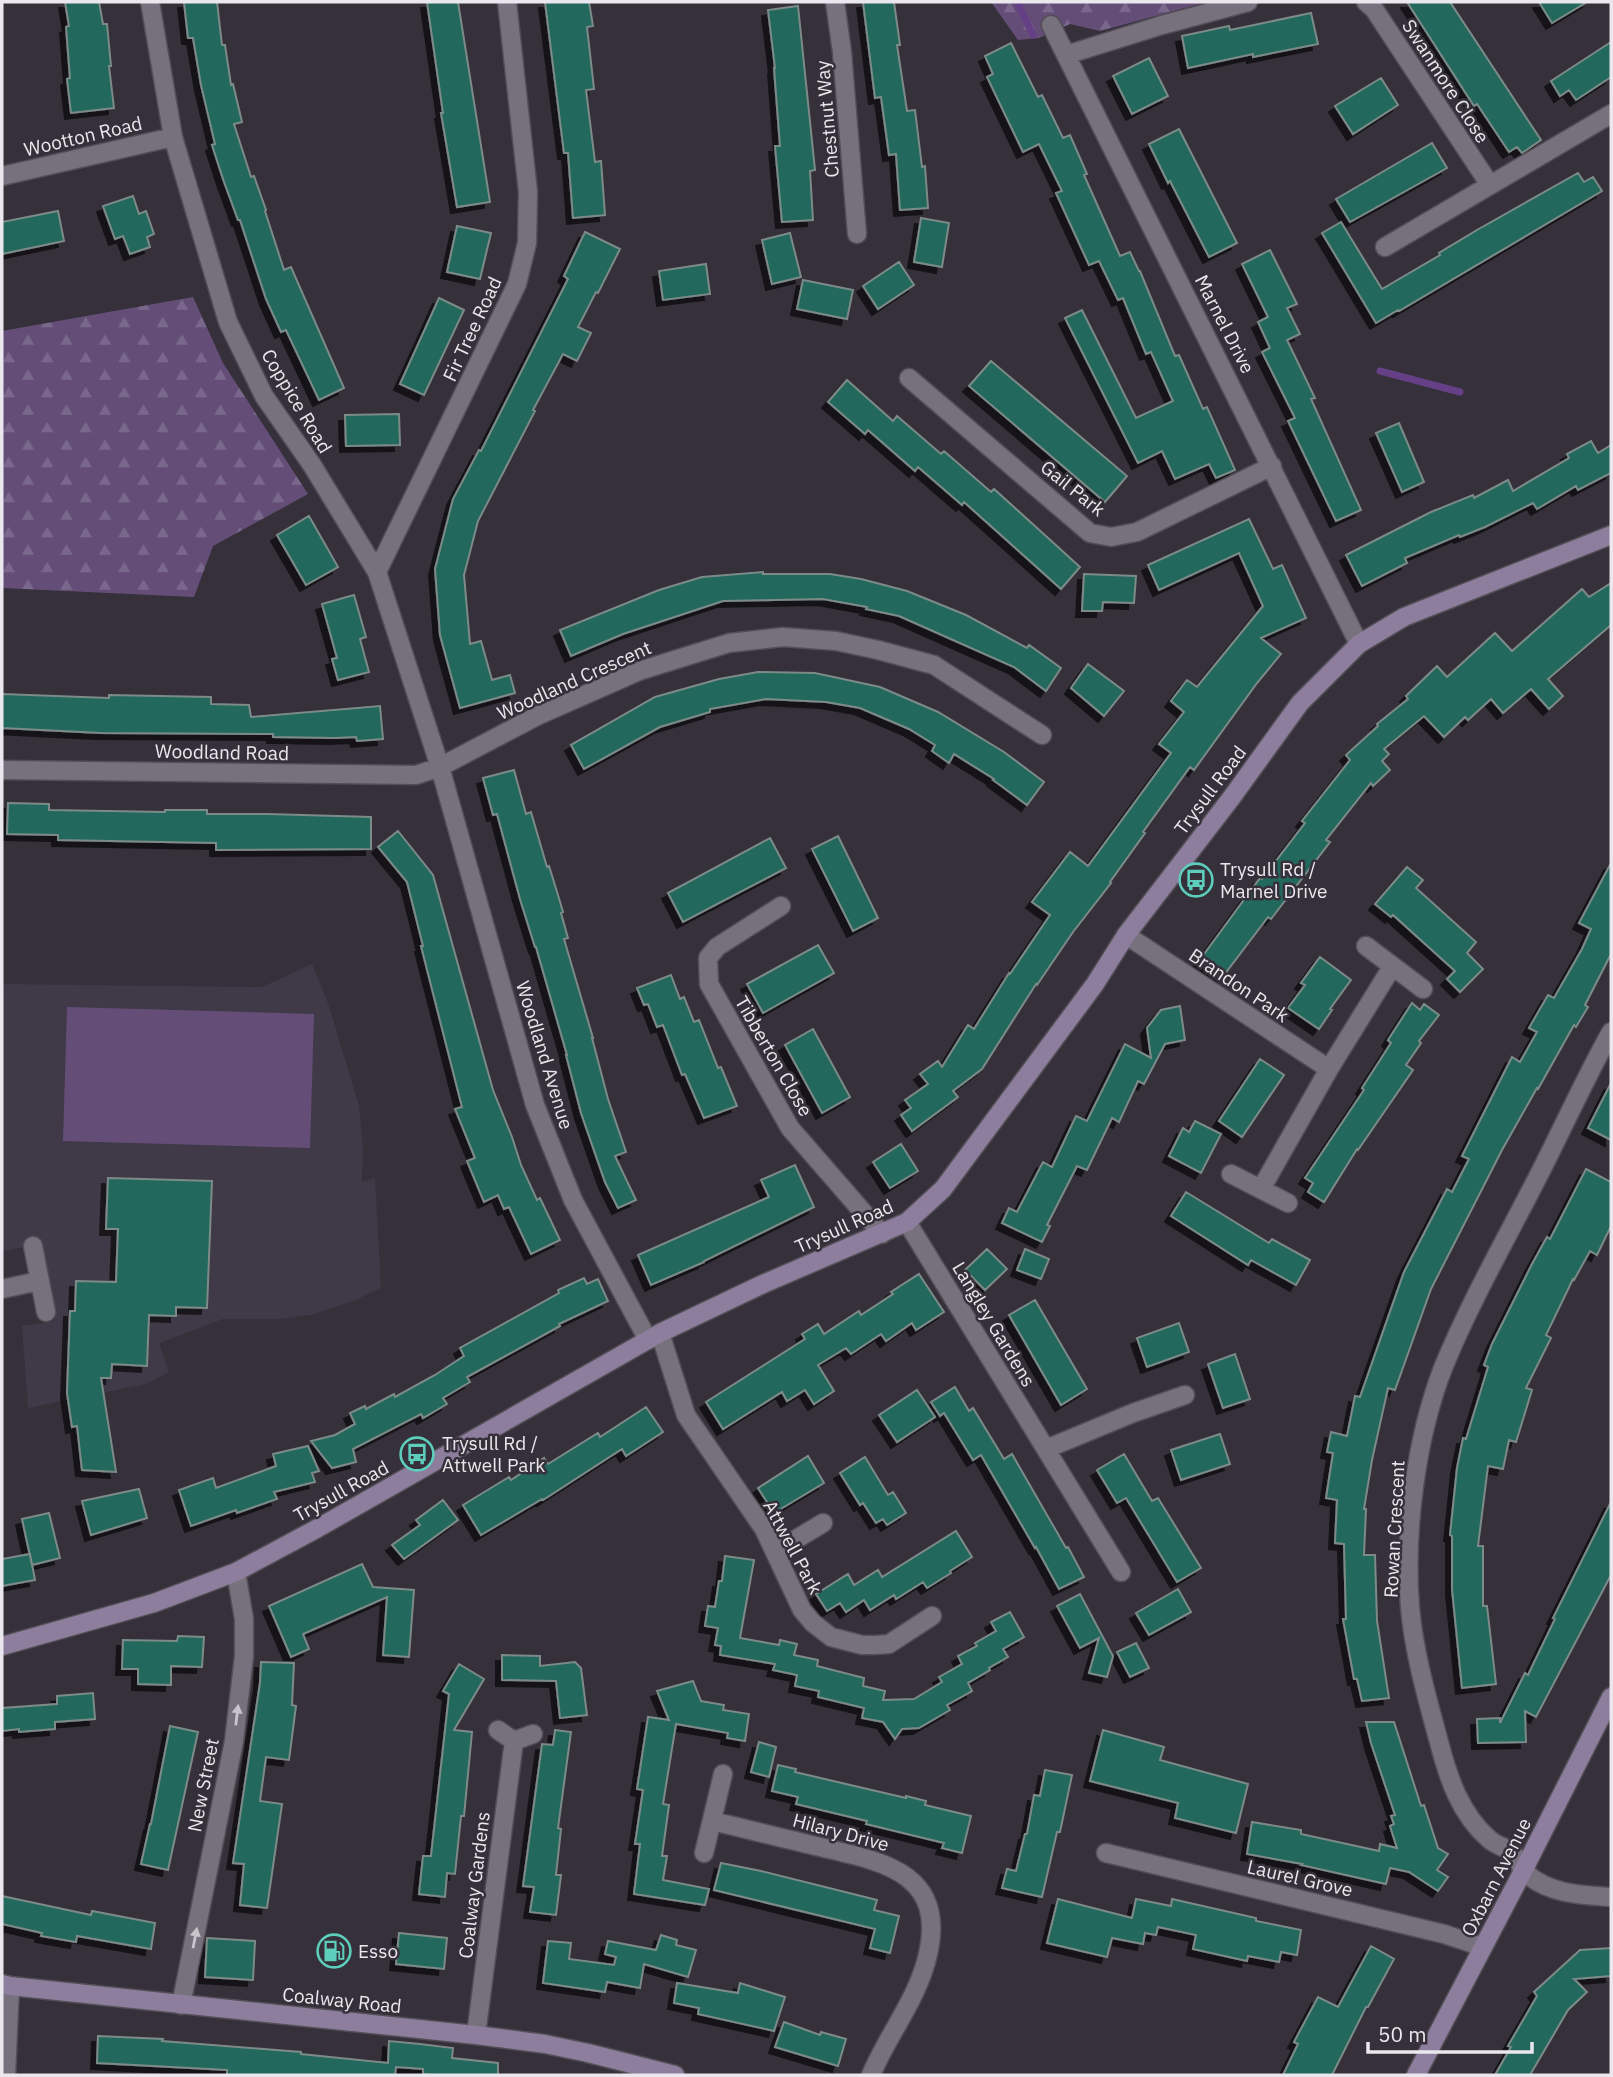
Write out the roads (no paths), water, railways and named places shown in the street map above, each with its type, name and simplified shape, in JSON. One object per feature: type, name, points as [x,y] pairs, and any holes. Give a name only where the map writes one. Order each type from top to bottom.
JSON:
[{"type":"street","name":"Coppice Road","points":[[150,2],[173,137],[228,322],[264,396],[312,465],[377,572],[440,767]]},
{"type":"street","name":"Fir Tree Road","points":[[377,572],[517,284],[527,243],[528,192],[508,2]]},
{"type":"street","name":"Chestnut Way","points":[[835,2],[858,234]]},
{"type":"street","points":[[1066,55],[1248,2]]},
{"type":"street","name":"Swanmore Close","points":[[1366,2],[1374,9],[1490,186]]},
{"type":"street","name":"Marnel Drive","points":[[1051,25],[1359,644]]},
{"type":"street","points":[[1385,247],[1611,114]]},
{"type":"street","name":"Wootton Road","points":[[2,176],[173,137]]},
{"type":"street","name":"Gail Park","points":[[908,378],[1090,533],[1111,537],[1137,532],[1272,466]]},
{"type":"street","name":"Trysull Road","points":[[2,1646],[154,1603],[236,1572],[654,1337],[763,1284],[907,1222],[943,1189],[1095,984],[1126,935],[1300,703],[1359,644],[1404,617],[1611,535]]},
{"type":"street","name":"Woodland Crescent","points":[[440,767],[537,716],[639,671],[729,643],[782,637],[836,641],[934,665],[1042,735]]},
{"type":"street","name":"Woodland Road","points":[[2,770],[416,775],[440,767]]},
{"type":"street","name":"Woodland Avenue","points":[[440,767],[535,1105],[573,1200],[654,1337]]},
{"type":"street","name":"Tibberton Close","points":[[780,906],[717,947],[708,958],[709,984],[790,1128],[882,1234]]},
{"type":"street","name":"Brandon Park","points":[[1126,935],[1329,1069]]},
{"type":"street","points":[[1366,946],[1423,989]]},
{"type":"street","points":[[1261,1189],[1329,1069],[1392,967]]},
{"type":"street","name":"Rowan Crescent","points":[[1609,1043],[1485,1277],[1442,1371],[1419,1453],[1412,1508],[1410,1608],[1423,1682],[1448,1775],[1464,1809],[1489,1839],[1513,1853],[1523,1871],[1537,1883],[1560,1891],[1611,1897]]},
{"type":"street","points":[[1231,1174],[1288,1203]]},
{"type":"street","name":"Langley Gardens","points":[[907,1222],[1121,1572]]},
{"type":"street","points":[[33,1246],[46,1312]]},
{"type":"street","points":[[2,1289],[39,1281]]},
{"type":"street","name":"Attwell Park","points":[[654,1337],[686,1415],[764,1529],[802,1610],[813,1623],[831,1637],[862,1645],[889,1644],[932,1616]]},
{"type":"street","points":[[1046,1449],[1185,1395]]},
{"type":"street","points":[[775,1552],[823,1523]]},
{"type":"street","name":"New Street","points":[[181,2005],[234,1741],[244,1656],[244,1619],[236,1572]]},
{"type":"street","name":"Oxbarn Avenue","points":[[1416,2075],[1611,1697]]},
{"type":"street","points":[[498,1730],[514,1741],[533,1734]]},
{"type":"street","name":"Coalway Gardens","points":[[476,2035],[514,1741]]},
{"type":"street","points":[[704,1853],[723,1774]]},
{"type":"street","name":"Hilary Drive","points":[[712,1821],[869,1859],[898,1870],[921,1893],[929,1910],[931,1932],[928,1955],[902,2019],[872,2075]]},
{"type":"street","name":"Laurel Grove","points":[[1106,1853],[1444,1934],[1483,1947]]},
{"type":"street","points":[[6,1985],[6,2075]]},
{"type":"street","name":"Coalway Road","points":[[6,1985],[545,2044],[675,2075]]},
{"type":"waterway","points":[[1017,2],[1033,35]]},
{"type":"waterway","points":[[1380,371],[1460,392]]},
{"type":"place","name":"Trysull Rd / Marnel Drive","points":[[1196,880]]},
{"type":"place","name":"Trysull Rd / Attwell Park","points":[[417,1454]]},
{"type":"place","name":"Esso","points":[[334,1951]]}]
